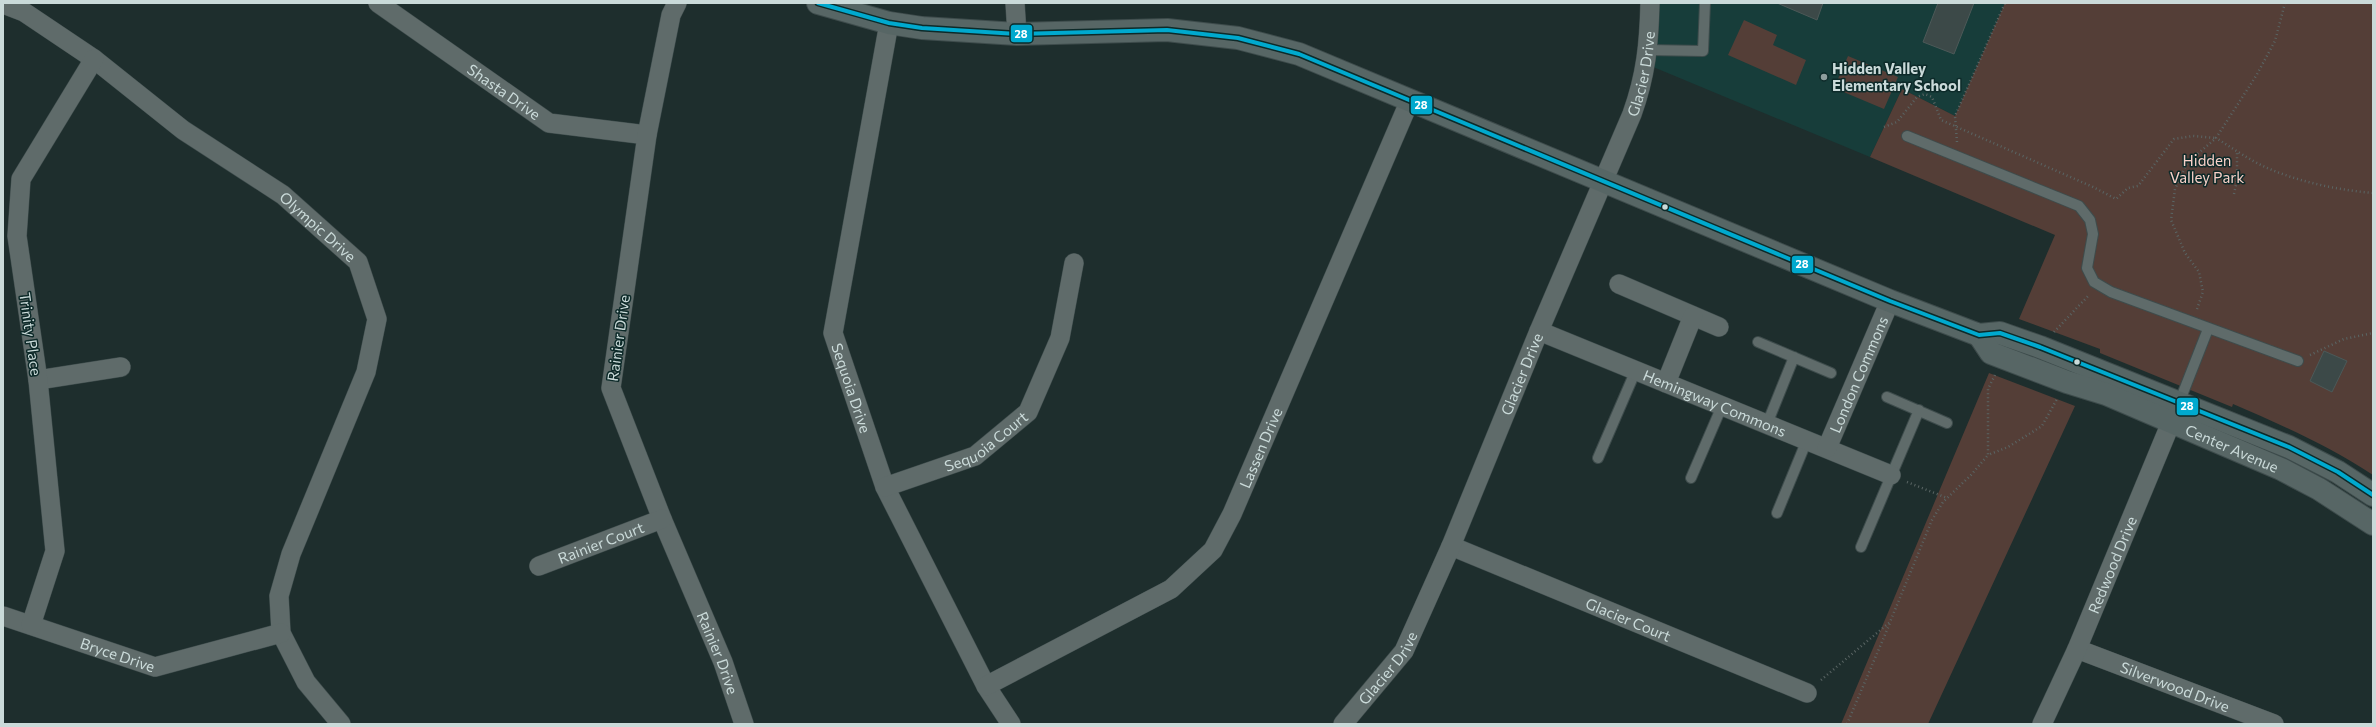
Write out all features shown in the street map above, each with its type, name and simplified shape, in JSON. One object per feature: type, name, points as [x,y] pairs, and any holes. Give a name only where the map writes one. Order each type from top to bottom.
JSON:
[{"type":"street","name":"Shasta Drive","points":[[378,3],[549,123],[647,135]]},
{"type":"street","name":"Rainier Drive","points":[[677,3],[671,15],[647,135],[611,388],[662,519],[723,662],[744,724]]},
{"type":"street","name":"Center Avenue","points":[[818,3],[889,23],[965,32],[1017,34],[1167,30],[1238,38],[1299,54],[1604,182],[1978,335],[2000,333],[2040,347],[2176,413],[2318,489],[2373,524]]},
{"type":"street","points":[[1015,3],[1017,34]]},
{"type":"street","name":"Glacier Drive","points":[[1343,724],[1404,651],[1451,546],[1539,331],[1604,182],[1643,84],[1649,50],[1650,3]]},
{"type":"street","name":"Olympic Drive","points":[[3,4],[24,12],[94,59],[183,130],[283,195],[358,262],[377,320],[366,372],[291,554],[279,596],[281,633],[306,682],[341,724]]},
{"type":"street","name":"Sequoia Drive","points":[[889,23],[834,333],[885,487],[986,686],[1011,724]]},
{"type":"street","name":"Trinity Place","points":[[31,625],[55,551],[38,380],[17,236],[21,179],[94,59]]},
{"type":"street","name":"Lassen Drive","points":[[986,686],[1171,589],[1213,550],[1232,514],[1410,100]]},
{"type":"street","name":"Sequoia Court","points":[[885,487],[975,456],[1028,412],[1060,338],[1074,263]]},
{"type":"street","points":[[1619,284],[1719,327]]},
{"type":"street","name":"London Commons","points":[[1827,448],[1890,300]]},
{"type":"street","points":[[1666,383],[1693,316]]},
{"type":"street","name":"Hemingway Commons","points":[[1539,331],[1891,475]]},
{"type":"street","name":"Center Avenue","points":[[1978,335],[1991,353],[2067,382],[2289,447],[2338,472],[2373,495]]},
{"type":"street","points":[[38,380],[121,367]]},
{"type":"street","name":"Redwood Drive","points":[[2042,724],[2077,649],[2176,413]]},
{"type":"street","name":"Rainier Court","points":[[538,566],[662,519]]},
{"type":"street","name":"Glacier Court","points":[[1451,546],[1806,693]]},
{"type":"street","name":"Bryce Drive","points":[[3,616],[155,667],[281,633]]},
{"type":"street","name":"Silverwood Drive","points":[[2077,649],[2274,724]]},
{"type":"lane","points":[[1649,50],[1703,51],[1705,3]]},
{"type":"lane","points":[[1907,136],[2079,206],[2090,220],[2093,234],[2087,268],[2094,282],[2111,292],[2298,361]]},
{"type":"lane","points":[[2176,413],[2208,329]]},
{"type":"lane","points":[[1758,342],[1831,373]]},
{"type":"lane","points":[[1767,424],[1794,357]]},
{"type":"lane","points":[[1598,458],[1636,370]]},
{"type":"lane","points":[[1887,397],[1947,423]]},
{"type":"lane","points":[[1691,478],[1722,406]]},
{"type":"lane","points":[[1861,547],[1919,410]]},
{"type":"lane","points":[[1777,513],[1807,440]]},
{"type":"path","points":[[1957,157],[1957,128],[1955,116],[2005,3]]},
{"type":"path","points":[[2208,329],[2194,316],[2204,292],[2199,272],[2184,253],[2171,220],[2175,189],[2187,163],[2216,138],[2256,76],[2275,41],[2285,3]]},
{"type":"path","points":[[1884,127],[1896,122],[1917,96],[1925,94],[1932,97],[1941,120],[2093,187],[2116,199],[2128,188],[2138,186],[2174,139],[2193,136],[2216,138],[2271,170],[2314,184],[2351,191],[2373,193]]},
{"type":"path","points":[[2234,194],[2237,180],[2237,151]]},
{"type":"path","points":[[2040,347],[2099,285]]},
{"type":"path","points":[[2298,361],[2344,339],[2373,333]]},
{"type":"path","points":[[1988,455],[1988,389],[2003,358]]},
{"type":"path","points":[[1847,724],[1932,520],[1947,498],[1988,455],[2008,448],[2042,426],[2067,382]]},
{"type":"path","points":[[1891,475],[1947,498]]},
{"type":"path","points":[[1806,693],[1855,650],[1890,622]]},
{"type":"shaded area","name":"Hidden Valley Elementary School","points":[[1650,3],[2005,3],[1955,116],[1902,89],[1870,157],[1646,64]]},
{"type":"green space","name":"Hidden Valley Park","points":[[2005,3],[2373,3],[2373,475],[2322,445],[2233,404],[2232,407],[2100,353],[2100,349],[2019,319],[2055,235],[1870,157],[1902,89],[1955,116]]},
{"type":"green space","points":[[1744,20],[1777,35],[1773,45],[1806,60],[1796,85],[1728,55]]},
{"type":"green space","points":[[1848,56],[1898,77],[1884,109],[1834,88]]},
{"type":"green space","points":[[1989,373],[2075,406],[1928,724],[1841,724]]},
{"type":"building","points":[[1777,3],[1823,3],[1817,20]]},
{"type":"building","points":[[1938,3],[1974,3],[1954,54],[1923,42]]},
{"type":"building","points":[[2324,351],[2347,361],[2332,392],[2310,381]]},
{"type":"transit line","name":"28","points":[[818,3],[889,23],[922,28],[1017,34],[1167,30],[1238,38],[1299,54],[1890,301],[1979,335],[2000,333],[2040,347],[2289,447],[2338,472],[2373,495]]},
{"type":"place","name":"Hidden Valley Elementary School","points":[[1824,77]]}]
